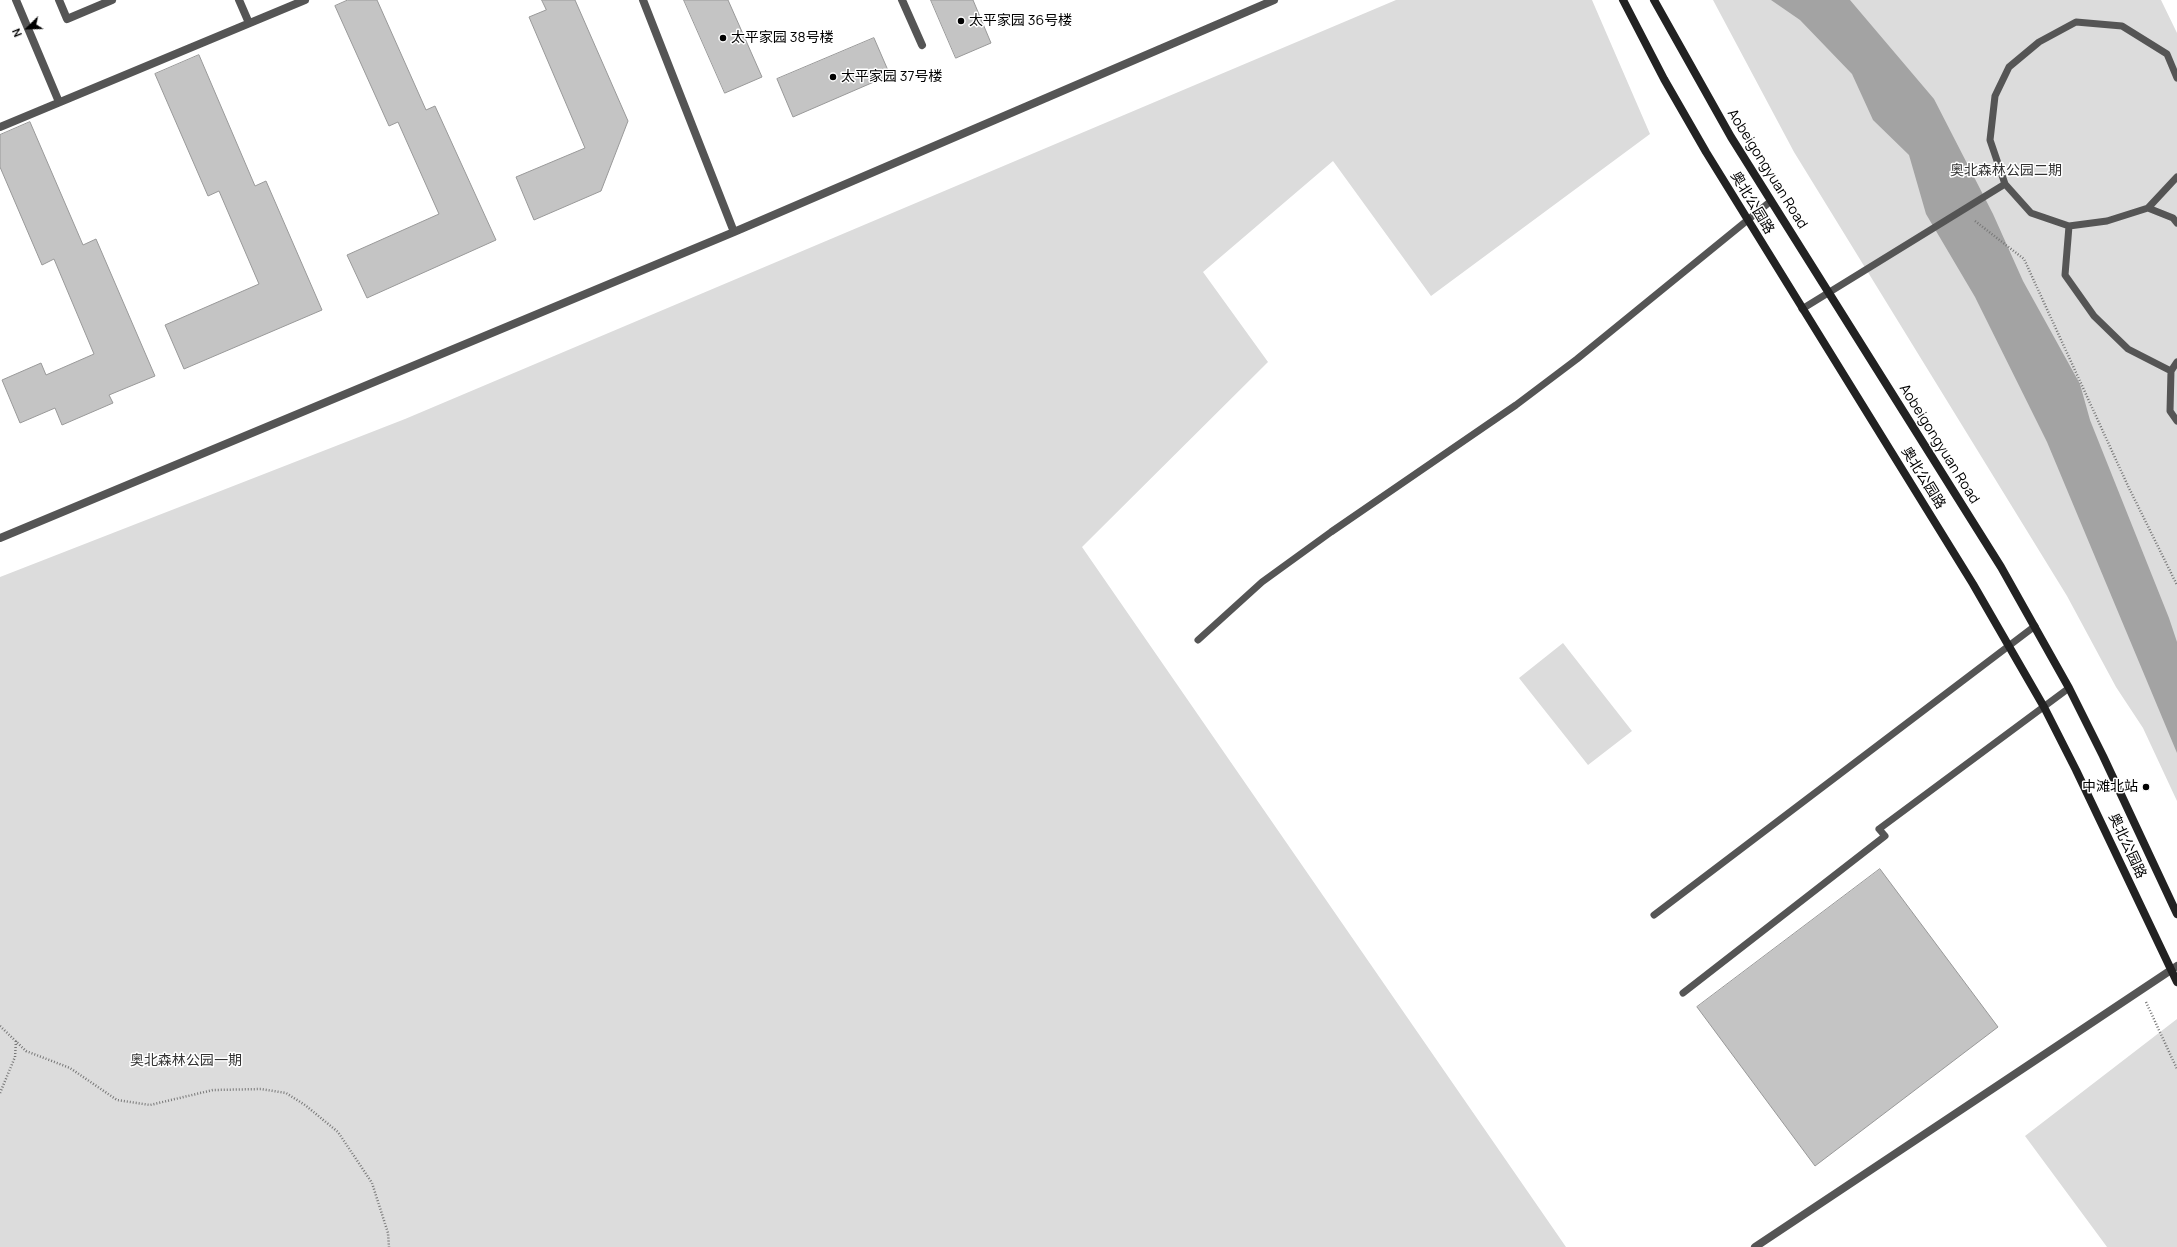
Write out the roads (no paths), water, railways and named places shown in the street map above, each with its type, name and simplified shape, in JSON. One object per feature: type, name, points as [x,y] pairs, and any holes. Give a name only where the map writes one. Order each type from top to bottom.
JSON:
[{"type":"main road","name":"奥北公园路","points":[[1623,0],[1664,79],[1747,220],[1974,584],[2044,707],[2174,968],[2177,982]]},
{"type":"main road","name":"Aobeigongyuan Road","points":[[1654,0],[1727,130],[2001,567],[2035,626],[2069,688],[2103,756],[2177,914]]},
{"type":"street","points":[[16,0],[59,102]]},
{"type":"street","points":[[59,0],[67,19],[112,0]]},
{"type":"street","points":[[239,0],[249,23]]},
{"type":"street","points":[[0,127],[305,0]]},
{"type":"street","points":[[643,0],[734,232]]},
{"type":"street","points":[[902,0],[922,45]]},
{"type":"street","points":[[0,538],[734,232],[1274,0]]},
{"type":"street","points":[[1755,1247],[2174,968]]},
{"type":"lane","points":[[2177,78],[2167,54],[2122,26],[2076,22],[2038,42],[2009,67],[1995,96],[1990,140],[2005,184],[2031,213],[2069,226],[2107,221],[2148,208],[2177,177]]},
{"type":"lane","points":[[1802,309],[2005,184]]},
{"type":"lane","points":[[1198,640],[1262,582],[1331,532],[1516,404],[1577,359],[1771,201]]},
{"type":"lane","points":[[2148,208],[2172,218],[2177,223]]},
{"type":"lane","points":[[2069,226],[2065,275],[2094,316],[2128,349],[2171,371]]},
{"type":"lane","points":[[2177,362],[2171,371],[2170,411],[2177,421]]},
{"type":"lane","points":[[1654,915],[2035,626]]},
{"type":"lane","points":[[1683,993],[1885,836],[1879,829],[2069,688]]},
{"type":"place","name":"太平家园 36号楼","points":[[961,21]]},
{"type":"place","name":"太平家园 38号楼","points":[[723,38]]},
{"type":"place","name":"太平家园 37号楼","points":[[833,77]]},
{"type":"place","name":"中滩北站","points":[[2146,787]]},
{"type":"park label","name":"奥北森林公园二期","points":[[2006,171]]},
{"type":"park label","name":"奥北森林公园一期","points":[[186,1061]]}]
